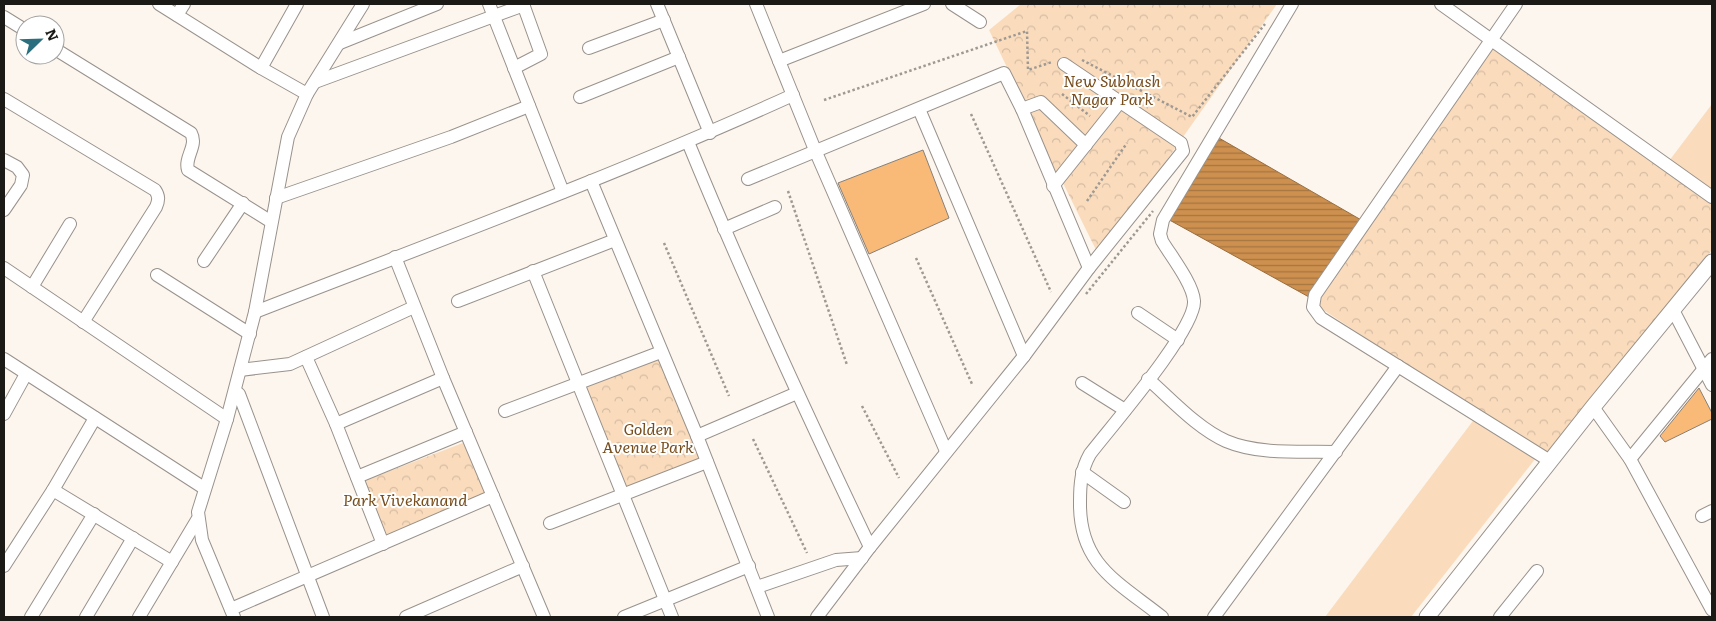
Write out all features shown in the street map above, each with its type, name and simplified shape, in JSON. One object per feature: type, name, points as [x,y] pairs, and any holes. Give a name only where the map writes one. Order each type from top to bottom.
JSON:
[{"type":"main road","points":[[1427,617],[1593,407],[1712,262]]},
{"type":"street","points":[[159,4],[261,68],[307,94]]},
{"type":"street","points":[[177,15],[184,4]]},
{"type":"street","points":[[261,68],[297,4]]},
{"type":"street","points":[[141,616],[197,520],[204,488],[227,419],[250,334],[270,221],[288,137],[307,94],[363,4]]},
{"type":"street","points":[[340,43],[438,4]]},
{"type":"street","points":[[489,4],[563,192]]},
{"type":"street","points":[[315,82],[494,17],[524,4],[541,54],[514,68]]},
{"type":"street","points":[[657,4],[710,133]]},
{"type":"street","points":[[756,4],[815,150],[946,451]]},
{"type":"street","points":[[779,61],[924,4]]},
{"type":"street","points":[[952,4],[980,22]]},
{"type":"street","points":[[1162,617],[1101,568],[1089,551],[1081,530],[1080,486],[1082,472],[1090,454],[1178,340],[1193,310],[1194,302],[1188,284],[1162,241],[1160,234],[1162,220],[1292,4]]},
{"type":"street","points":[[1441,4],[1712,197]]},
{"type":"street","points":[[1516,4],[1315,295],[1313,307],[1321,318],[1550,461]]},
{"type":"street","points":[[4,17],[15,24]]},
{"type":"street","points":[[590,48],[664,20]]},
{"type":"street","points":[[65,55],[191,133],[193,143],[187,166],[188,170],[270,221]]},
{"type":"street","points":[[580,97],[679,57]]},
{"type":"street","points":[[817,617],[946,451],[1024,356],[1089,268],[1183,151],[1181,143],[1064,64]]},
{"type":"street","points":[[748,179],[919,109],[1001,73],[1006,76],[1022,109],[1089,268]]},
{"type":"street","points":[[255,312],[688,142],[793,95]]},
{"type":"street","points":[[4,99],[155,190],[158,195],[159,201],[156,207],[82,322]]},
{"type":"street","points":[[1022,109],[1042,102],[1086,145]]},
{"type":"street","points":[[1054,186],[1120,102]]},
{"type":"street","points":[[276,198],[451,137],[529,106]]},
{"type":"street","points":[[919,109],[1024,356]]},
{"type":"street","points":[[688,142],[724,229],[797,393],[870,547]]},
{"type":"street","points":[[4,160],[17,167],[23,175],[21,185],[4,210]]},
{"type":"street","points":[[591,181],[697,436],[768,617]]},
{"type":"street","points":[[204,261],[243,203]]},
{"type":"street","points":[[724,229],[775,207]]},
{"type":"street","points":[[32,287],[70,224]]},
{"type":"street","points":[[458,301],[615,240]]},
{"type":"street","points":[[395,257],[443,378],[523,566],[539,616]]},
{"type":"street","points":[[4,268],[227,419]]},
{"type":"street","points":[[533,271],[672,617]]},
{"type":"street","points":[[157,275],[250,334]]},
{"type":"street","points":[[240,370],[282,367],[414,307]]},
{"type":"street","points":[[1673,310],[1709,363],[1712,385]]},
{"type":"street","points":[[1138,313],[1178,340]]},
{"type":"street","points":[[505,411],[661,352]]},
{"type":"street","points":[[306,357],[336,424],[383,544]]},
{"type":"street","points":[[4,359],[204,488]]},
{"type":"street","points":[[1630,459],[1709,363]]},
{"type":"street","points":[[1214,617],[1398,366]]},
{"type":"street","points":[[4,414],[26,374]]},
{"type":"street","points":[[336,424],[443,378]]},
{"type":"street","points":[[1148,379],[1210,432],[1225,440],[1255,448],[1336,452]]},
{"type":"street","points":[[1082,383],[1125,410]]},
{"type":"street","points":[[235,391],[239,394],[323,617]]},
{"type":"street","points":[[697,436],[797,393]]},
{"type":"street","points":[[1593,407],[1630,459],[1712,610]]},
{"type":"street","points":[[4,566],[53,490],[95,418]]},
{"type":"street","points":[[357,477],[466,432]]},
{"type":"street","points":[[550,523],[707,462]]},
{"type":"street","points":[[1082,472],[1124,502]]},
{"type":"street","points":[[53,490],[172,562]]},
{"type":"street","points":[[197,520],[202,540],[233,613],[307,576],[493,496]]},
{"type":"street","points":[[31,617],[94,514]]},
{"type":"street","points":[[86,617],[134,538]]},
{"type":"street","points":[[757,587],[836,560],[862,558]]},
{"type":"street","points":[[406,617],[523,566]]},
{"type":"street","points":[[624,617],[749,566]]},
{"type":"street","points":[[1500,617],[1537,571]]},
{"type":"path","points":[[1192,117],[1268,19]]},
{"type":"path","points":[[1062,94],[1090,116]]},
{"type":"path","points":[[971,114],[1051,292]]},
{"type":"path","points":[[1087,201],[1128,143]]},
{"type":"path","points":[[788,191],[847,365]]},
{"type":"path","points":[[664,243],[729,396]]},
{"type":"path","points":[[916,258],[972,384]]},
{"type":"path","points":[[862,406],[899,478]]},
{"type":"path","points":[[754,439],[807,553]]},
{"type":"green space","name":"New Subhash Nagar Park","points":[[1021,4],[1277,4],[1099,256],[1060,177],[1056,181],[1026,107],[989,30]]},
{"type":"green space","points":[[1495,45],[1712,201],[1712,250],[1548,459],[1316,305]]},
{"type":"green space","points":[[1712,104],[1712,234],[1411,617],[1325,617]]},
{"type":"green space","name":"Golden Avenue Park","points":[[660,353],[705,461],[624,494],[582,388]]},
{"type":"green space","name":"Park Vivekanand","points":[[468,441],[492,495],[385,542],[361,482]]},
{"type":"shaded area","points":[[1212,134],[1363,221],[1309,297],[1164,217]]},
{"type":"building","points":[[923,150],[949,218],[869,254],[838,183]]},
{"type":"building","points":[[1699,388],[1712,413],[1712,419],[1665,442],[1660,436]]}]
